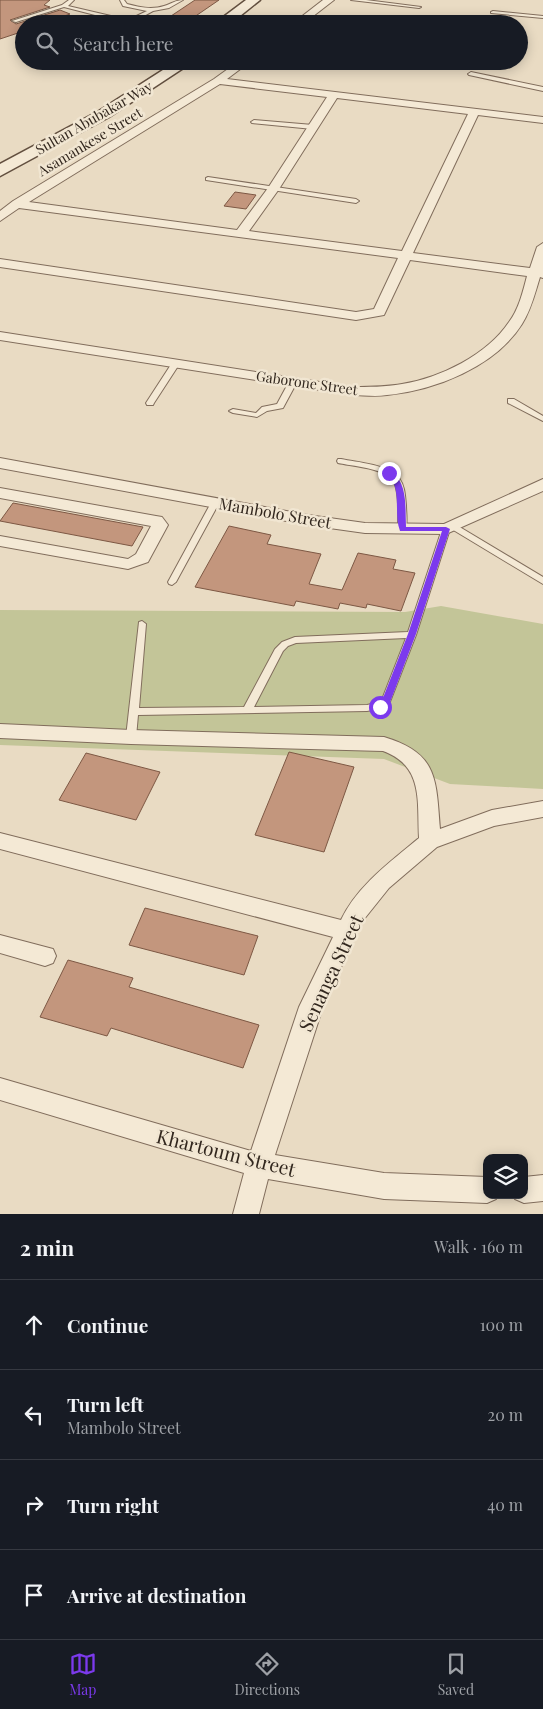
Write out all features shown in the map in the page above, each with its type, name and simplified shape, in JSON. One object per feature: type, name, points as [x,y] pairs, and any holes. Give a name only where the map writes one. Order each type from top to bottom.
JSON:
[{"type":"main road","points":[[237,15],[260,2]]},
{"type":"main road","points":[[248,15],[260,2]]},
{"type":"main road","name":"Sultan Abubakar Way","points":[[0,156],[86,109],[150,70]]},
{"type":"main road","name":"Sultan Abubakar Way","points":[[0,171],[104,114],[173,70]]},
{"type":"street","points":[[308,15],[329,0]]},
{"type":"street","name":"Asamankese Street","points":[[0,217],[17,204],[218,82],[234,70]]},
{"type":"street","points":[[218,82],[543,120]]},
{"type":"street","points":[[241,233],[334,95]]},
{"type":"street","points":[[0,263],[356,316],[379,312],[474,112]]},
{"type":"street","points":[[17,204],[539,273]]},
{"type":"street","name":"Gaborone Street","points":[[0,336],[294,382],[352,390],[386,392],[417,386],[450,373],[506,337],[517,320],[539,273],[543,247]]},
{"type":"street","name":"Mambolo Street","points":[[0,463],[308,520],[365,528],[402,530],[450,528],[540,490]]},
{"type":"street","points":[[0,493],[156,521],[160,525],[142,558],[128,564],[0,541]]},
{"type":"street","points":[[0,730],[131,737],[384,744],[401,748],[414,757],[425,779],[430,841]]},
{"type":"street","name":"Senanga Street","points":[[246,1214],[259,1166],[311,1007],[353,917],[381,882],[430,841],[492,818],[543,809]]},
{"type":"street","points":[[0,842],[346,931]]},
{"type":"street","points":[[0,944],[45,956]]},
{"type":"street","name":"Khartoum Street","points":[[0,1089],[259,1166],[384,1186],[483,1190]]},
{"type":"street","points":[[528,1190],[543,1188]]},
{"type":"lane","points":[[34,15],[64,6],[72,0]]},
{"type":"lane","points":[[122,0],[124,5],[150,10],[166,8],[181,0]]},
{"type":"lane","points":[[353,0],[419,7]]},
{"type":"lane","points":[[64,6],[102,15]]},
{"type":"lane","points":[[127,11],[134,8]]},
{"type":"lane","points":[[141,15],[150,10]]},
{"type":"lane","points":[[493,12],[523,15]]},
{"type":"lane","points":[[528,16],[543,17]]},
{"type":"lane","points":[[471,74],[543,89]]},
{"type":"lane","points":[[254,122],[313,127]]},
{"type":"lane","points":[[208,179],[356,201]]},
{"type":"lane","points":[[150,403],[176,363]]},
{"type":"lane","points":[[233,411],[257,415],[265,409],[280,406],[294,382]]},
{"type":"lane","points":[[511,401],[543,419]]},
{"type":"lane","points":[[341,461],[389,473],[397,479],[400,489],[402,530]]},
{"type":"lane","points":[[172,582],[215,503]]},
{"type":"lane","points":[[133,712],[367,708],[385,705],[450,528],[543,581]]},
{"type":"lane","points":[[131,737],[142,624]]},
{"type":"lane","points":[[247,710],[280,649],[285,644],[295,640],[412,634]]},
{"type":"green space","points":[[441,606],[543,624],[543,789],[450,784],[384,759],[0,745],[0,610],[405,612]]},
{"type":"building","points":[[0,0],[50,0],[44,5],[50,7],[25,15],[15,15],[15,18],[10,20],[15,23],[15,34],[0,39]]},
{"type":"building","points":[[195,0],[219,0],[197,15],[172,15]]},
{"type":"building","points":[[60,10],[70,14],[67,15],[44,15]]},
{"type":"building","points":[[235,192],[256,195],[246,209],[224,206]]},
{"type":"building","points":[[13,503],[143,527],[132,546],[0,521]]},
{"type":"building","points":[[229,526],[271,535],[267,544],[321,554],[309,584],[342,590],[358,553],[396,560],[393,569],[415,573],[401,611],[367,604],[366,608],[340,603],[338,609],[296,601],[294,606],[195,587]]},
{"type":"building","points":[[289,752],[354,767],[324,852],[255,835]]},
{"type":"building","points":[[86,753],[160,772],[136,820],[59,800]]},
{"type":"building","points":[[145,908],[258,936],[244,975],[129,945]]},
{"type":"building","points":[[68,960],[133,978],[129,987],[259,1025],[243,1068],[111,1028],[107,1036],[40,1017]]},
{"type":"route","points":[[380,707],[385,705],[412,634],[446,529],[402,530],[400,489],[397,479],[389,473]]}]
